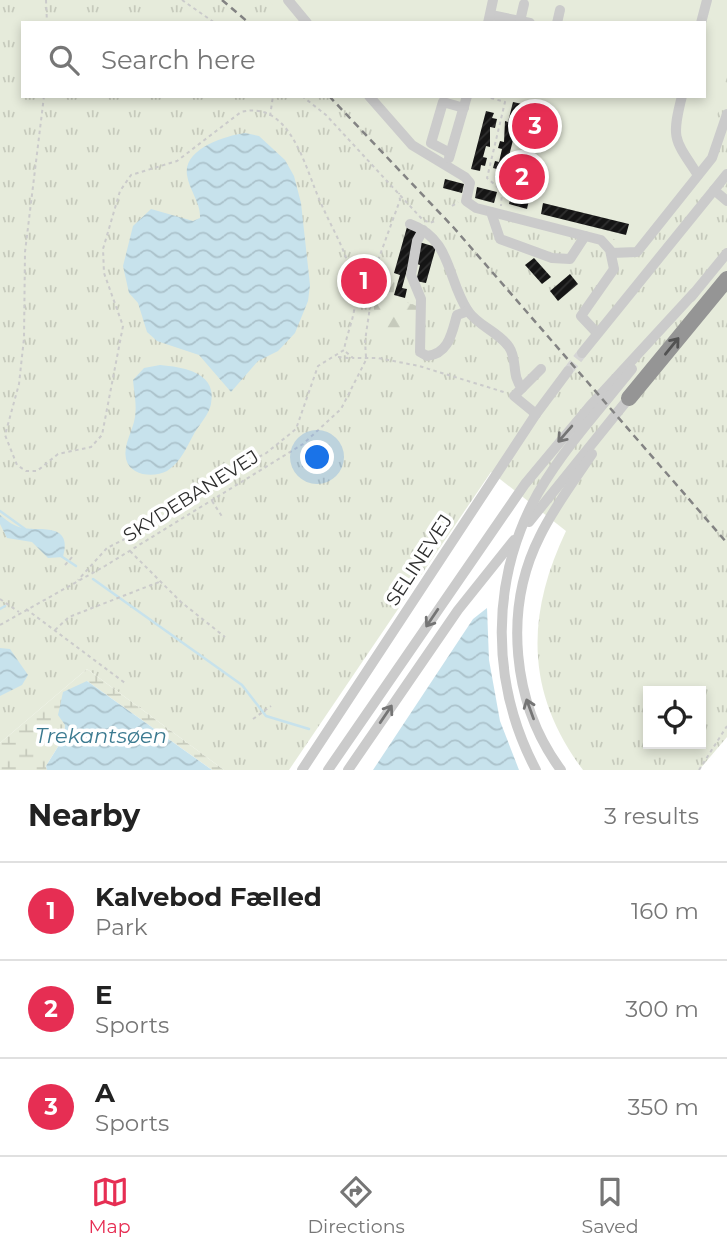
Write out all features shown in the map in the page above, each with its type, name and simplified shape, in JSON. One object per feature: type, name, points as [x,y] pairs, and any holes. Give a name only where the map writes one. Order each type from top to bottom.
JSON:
[{"type":"highway","points":[[629,398],[727,279]]},
{"type":"street","points":[[288,0],[305,21]]},
{"type":"street","points":[[494,0],[489,19],[513,21]]},
{"type":"street","points":[[702,21],[707,0]]},
{"type":"street","points":[[524,4],[525,21]]},
{"type":"street","points":[[557,21],[560,10]]},
{"type":"street","points":[[371,98],[412,145],[470,183],[466,201],[476,208],[601,240],[611,253],[614,269],[611,278],[581,316],[597,333]]},
{"type":"street","points":[[681,98],[674,127],[676,142],[698,175]]},
{"type":"street","points":[[446,168],[465,102],[443,102],[431,143],[450,153]]},
{"type":"street","points":[[611,253],[638,252],[712,158],[727,114]]},
{"type":"street","points":[[582,353],[727,174]]},
{"type":"street","points":[[714,190],[727,201]]},
{"type":"street","points":[[495,213],[500,239],[552,258],[570,259],[585,236]]},
{"type":"street","points":[[410,224],[423,230],[442,247],[456,291],[468,311],[509,348],[518,392],[536,414]]},
{"type":"street","points":[[423,230],[417,241],[411,275],[421,299],[420,352],[427,356],[441,352],[452,334],[457,315],[468,311]]},
{"type":"street","points":[[536,770],[514,719],[501,651],[501,613],[507,574],[519,533],[538,493],[560,459],[727,253]]},
{"type":"street","points":[[328,770],[535,470],[694,293]]},
{"type":"street","points":[[518,392],[541,369]]},
{"type":"street","name":"SELINEVEJ","points":[[302,770],[536,414],[568,371]]},
{"type":"street","points":[[348,770],[458,610],[629,398]]},
{"type":"street","points":[[561,770],[540,736],[527,702],[518,647],[520,601],[527,568],[538,537],[629,398]]},
{"type":"path","points":[[46,0],[47,21]]},
{"type":"path","points":[[182,0],[212,21]]},
{"type":"path","points":[[44,98],[26,252],[24,338],[19,384],[5,435],[13,460],[31,472],[43,468],[58,454],[91,447],[102,435],[123,326],[104,273],[103,250],[125,181],[137,171],[177,162],[242,112],[252,111],[270,117],[288,131],[300,147],[319,200],[344,248],[355,303],[344,350],[337,357],[317,366],[296,429],[265,454],[238,466],[174,514],[107,548],[78,580]]},
{"type":"path","points":[[270,117],[273,98]]},
{"type":"path","points":[[305,98],[326,115],[422,219],[430,223],[437,220]]},
{"type":"path","points":[[491,98],[505,102],[487,178],[502,191],[495,213]]},
{"type":"path","points":[[367,359],[365,341],[376,266],[400,200],[398,190]]},
{"type":"path","points":[[344,350],[353,359]]},
{"type":"path","points":[[337,357],[419,366],[518,392]]},
{"type":"path","name":"SKYDEBANEVEJ","points":[[0,625],[212,500],[319,432],[348,398],[367,359]]},
{"type":"path","points":[[212,500],[223,518]]},
{"type":"path","points":[[129,550],[160,582],[225,637]]},
{"type":"path","points":[[65,565],[74,555]]},
{"type":"path","points":[[55,630],[69,617],[160,582]]},
{"type":"path","points":[[0,598],[19,612]]},
{"type":"path","points":[[25,609],[125,682]]},
{"type":"path","points":[[253,719],[271,706]]},
{"type":"path","points":[[698,770],[727,726]]},
{"type":"green space","points":[[0,0],[727,0],[727,737],[699,770],[583,770],[564,741],[550,712],[538,653],[544,593],[566,531],[491,472],[289,770],[224,770],[87,669],[0,743]]},
{"type":"green space","points":[[269,0],[727,0],[727,75],[705,166],[628,243],[442,193],[414,155],[377,122],[357,98],[706,98],[706,21],[287,21]]},
{"type":"green space","points":[[389,279],[395,280],[393,298],[417,306],[413,329],[380,332],[374,327],[374,305]]},
{"type":"green space","points":[[87,669],[224,770],[212,770],[87,681],[65,725],[64,737],[46,766],[47,770],[0,770],[0,743]]},
{"type":"water","points":[[245,133],[259,136],[285,160],[294,176],[301,203],[310,285],[308,301],[295,333],[278,351],[258,361],[231,392],[199,355],[157,341],[147,332],[138,303],[129,293],[123,266],[133,226],[151,209],[193,221],[200,218],[199,207],[187,175],[191,158],[207,145]]},
{"type":"water","points":[[160,365],[178,367],[204,378],[212,393],[211,404],[177,463],[167,471],[149,475],[137,472],[128,465],[126,448],[136,412],[133,380],[144,368]]},
{"type":"water","points":[[0,515],[19,527],[58,532],[65,545],[63,557],[48,558],[32,542],[7,538],[0,524]]},
{"type":"water","points":[[487,608],[489,660],[500,721],[519,770],[373,770],[473,619]]},
{"type":"water","points":[[0,648],[10,649],[28,675],[22,685],[0,696]]},
{"type":"water","name":"Trekantsøen","points":[[87,681],[212,770],[47,770],[46,766],[64,737],[65,725],[58,715],[63,692]]},
{"type":"building","points":[[513,102],[522,104],[503,180],[495,178],[497,169],[493,168],[495,161],[499,162],[502,149],[498,148],[500,141],[504,142],[505,121],[508,122]]},
{"type":"building","points":[[486,111],[494,113],[492,118],[497,119],[495,128],[490,127],[490,147],[486,146],[483,157],[487,158],[480,171],[471,169]]},
{"type":"building","points":[[445,179],[464,184],[462,193],[443,188]]},
{"type":"building","points":[[477,187],[497,192],[494,203],[475,198]]},
{"type":"building","points":[[511,196],[529,200],[527,209],[509,204]]},
{"type":"building","points":[[543,203],[629,224],[626,235],[541,214]]},
{"type":"building","points":[[407,227],[418,230],[402,288],[407,289],[405,298],[394,295],[400,275],[394,273]]},
{"type":"building","points":[[419,242],[436,247],[426,283],[416,281],[420,265],[417,264]]},
{"type":"building","points":[[534,258],[551,277],[542,284],[525,265]]},
{"type":"building","points":[[570,274],[578,284],[558,301],[550,291]]},
{"type":"waterway","points":[[0,511],[25,529]]},
{"type":"waterway","points":[[61,556],[76,566]]},
{"type":"waterway","points":[[93,579],[242,685],[266,716],[309,729]]},
{"type":"waterway","points":[[0,609],[5,606]]},
{"type":"tunnel","points":[[568,371],[582,353]]},
{"type":"railway","points":[[222,0],[247,21]]},
{"type":"railway","points":[[331,98],[454,228],[727,543]]},
{"type":"place","name":"A","points":[[535,126]]},
{"type":"place","name":"E","points":[[522,177]]},
{"type":"place","name":"Kalvebod Fælled","points":[[364,281]]}]
